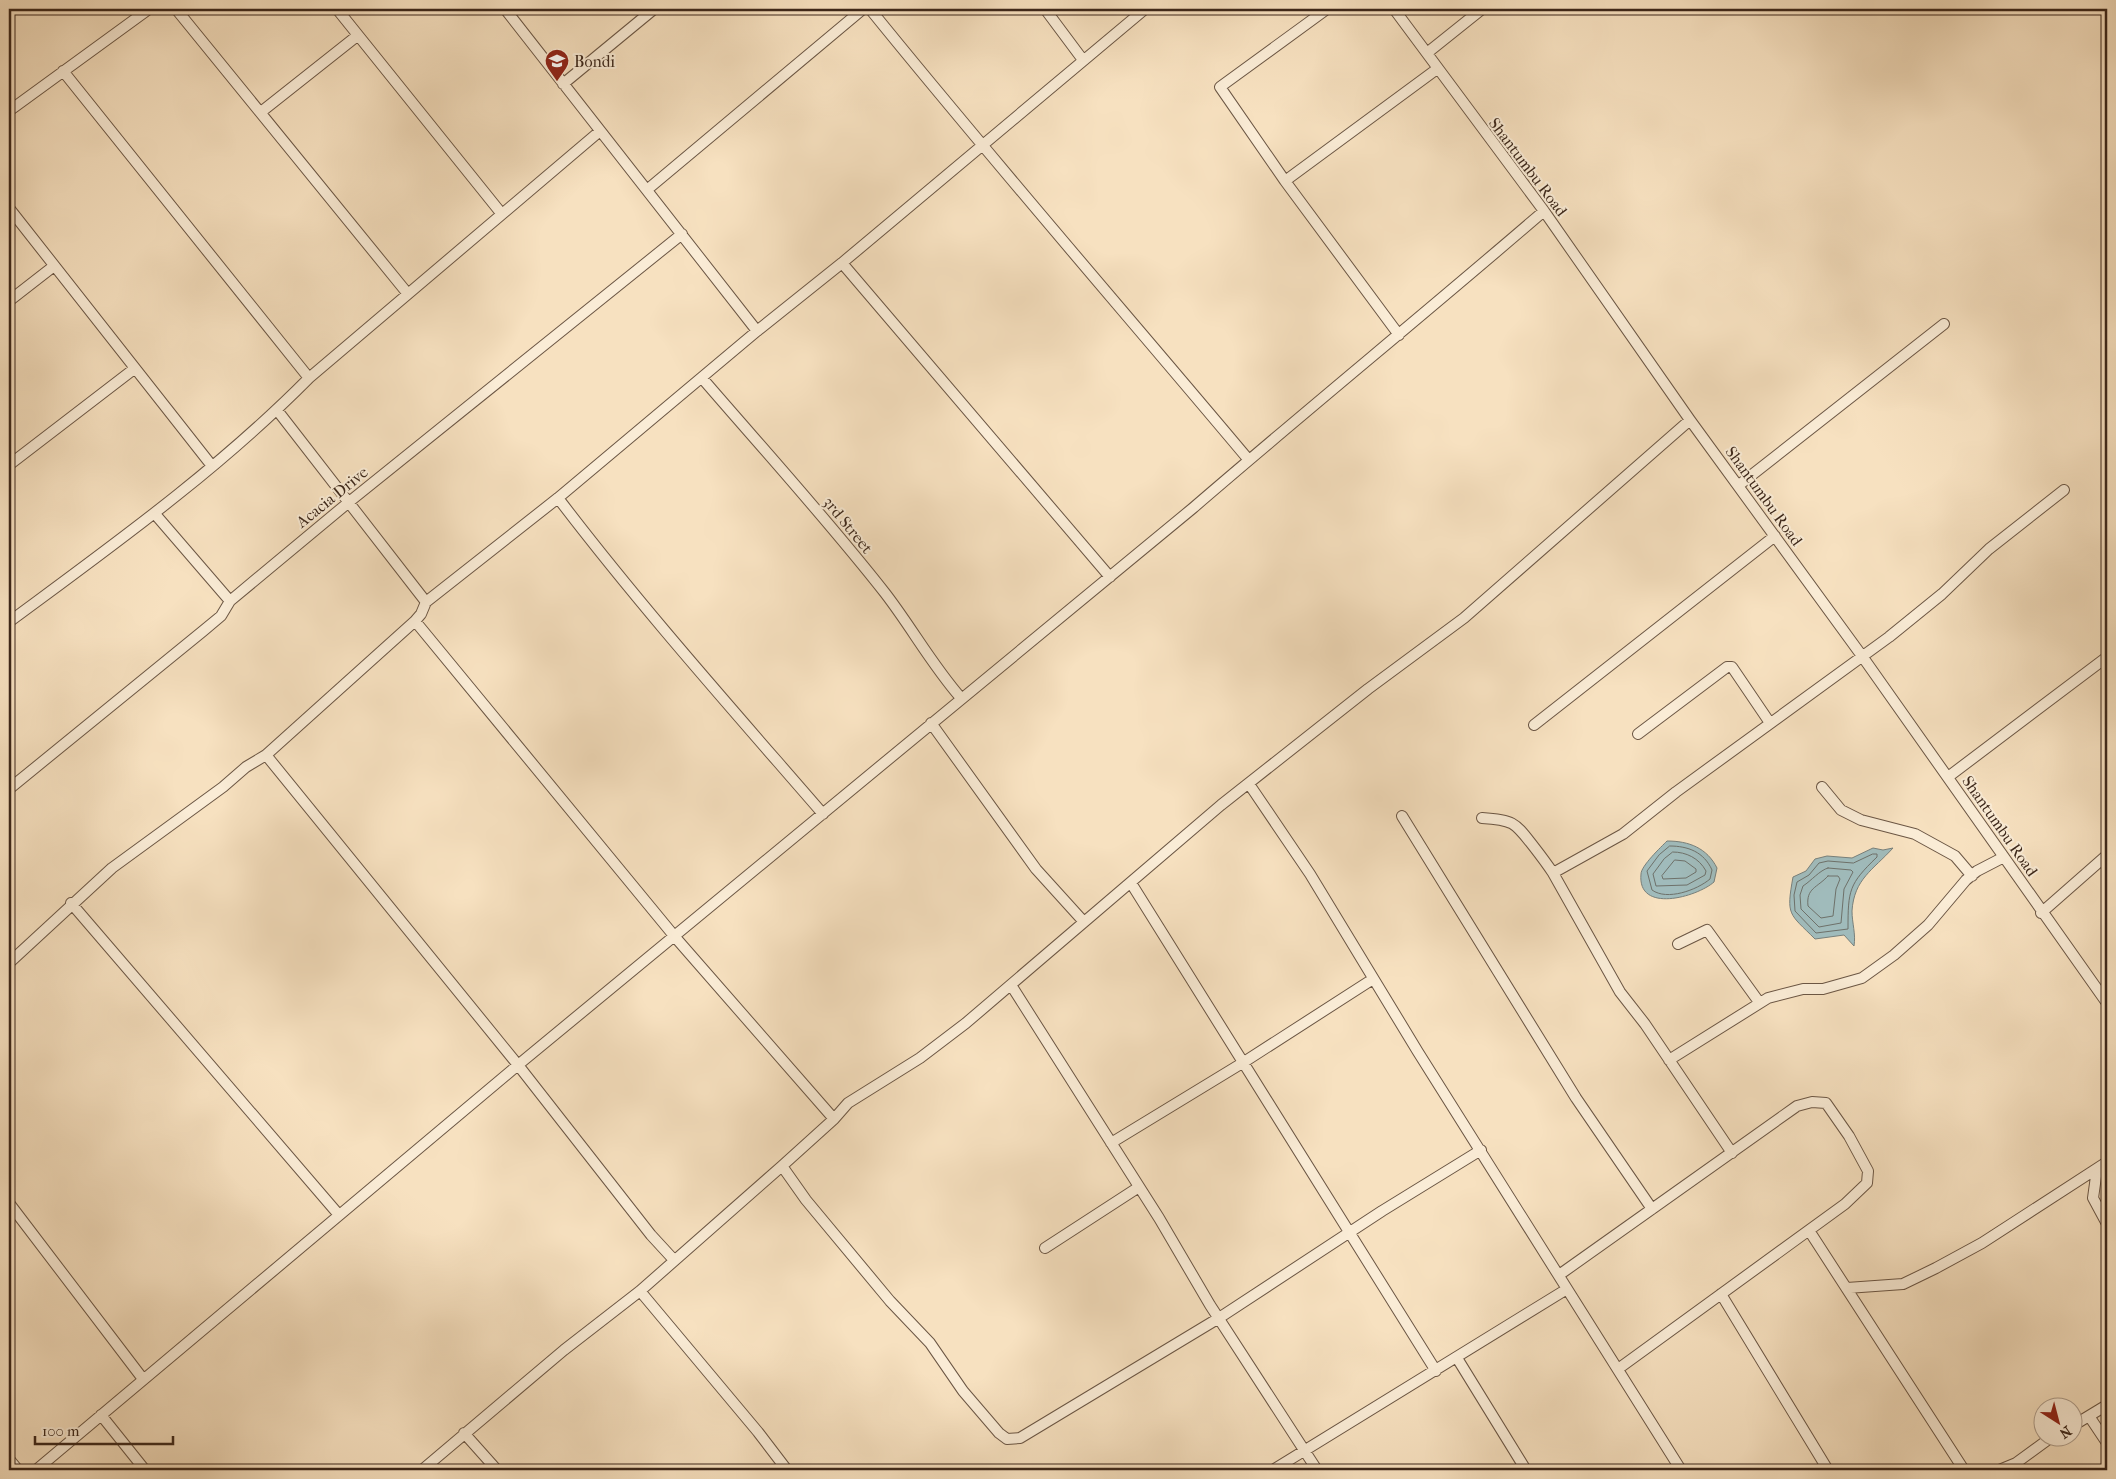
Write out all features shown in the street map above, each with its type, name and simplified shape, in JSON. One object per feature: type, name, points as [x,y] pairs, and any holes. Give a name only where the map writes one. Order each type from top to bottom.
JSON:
[{"type":"street","points":[[9,111],[149,9]]},
{"type":"street","points":[[176,9],[408,294]]},
{"type":"street","points":[[337,9],[501,213]]},
{"type":"street","points":[[505,9],[562,84],[648,189],[757,331]]},
{"type":"street","points":[[562,84],[654,9]]},
{"type":"street","points":[[648,189],[863,9]]},
{"type":"street","points":[[870,9],[982,147],[1054,229],[1248,459]]},
{"type":"street","points":[[1044,9],[1083,60]]},
{"type":"street","points":[[9,963],[71,903],[112,868],[223,787],[246,767],[266,755],[415,621],[421,614],[426,602],[558,498],[1146,9]]},
{"type":"street","points":[[1327,9],[1220,87],[1285,181],[1399,335]]},
{"type":"street","name":"Shantumbu Road","points":[[1394,9],[1544,211],[1690,420],[1862,656],[2107,1003]]},
{"type":"street","points":[[1427,53],[1482,9]]},
{"type":"street","points":[[261,112],[357,36]]},
{"type":"street","points":[[1285,181],[1438,69]]},
{"type":"street","points":[[64,71],[308,378]]},
{"type":"street","points":[[9,622],[155,514],[276,410],[308,378],[600,131]]},
{"type":"street","points":[[9,208],[212,466]]},
{"type":"street","points":[[36,1470],[518,1065],[1110,577],[1544,211]]},
{"type":"street","name":"Acacia Drive","points":[[9,789],[221,616],[230,601],[349,502],[682,234]]},
{"type":"street","points":[[842,263],[1110,577]]},
{"type":"street","points":[[9,301],[54,266]]},
{"type":"street","points":[[1739,485],[1944,324]]},
{"type":"street","points":[[9,465],[134,369]]},
{"type":"street","name":"3rd Street","points":[[702,378],[816,507],[885,594],[940,674],[961,698]]},
{"type":"street","points":[[276,410],[426,602]]},
{"type":"street","points":[[422,1470],[464,1432],[640,1291],[834,1119],[848,1103],[920,1058],[1011,984],[1221,805],[1368,689],[1464,618],[1690,420]]},
{"type":"street","points":[[1553,874],[1623,834],[1770,723],[1897,631],[1942,594],[1989,550],[2064,490]]},
{"type":"street","points":[[558,498],[600,553],[688,658],[823,814]]},
{"type":"street","points":[[155,514],[230,601]]},
{"type":"street","points":[[1534,725],[1775,536]]},
{"type":"street","points":[[415,621],[675,937],[834,1119]]},
{"type":"street","points":[[1948,777],[2107,657]]},
{"type":"street","points":[[1638,734],[1728,667],[1732,667],[1770,723]]},
{"type":"street","points":[[931,723],[1036,869],[1084,922]]},
{"type":"street","points":[[266,755],[518,1065],[592,1161],[674,1260]]},
{"type":"street","points":[[1249,784],[1310,874],[1372,979],[1681,1470]]},
{"type":"street","points":[[1822,787],[1841,810],[1861,820],[1915,834],[1955,856],[1972,876]]},
{"type":"street","points":[[1402,816],[1576,1098],[1652,1209]]},
{"type":"street","points":[[1482,818],[1506,821],[1516,825],[1542,855],[1620,992],[1670,1060],[1732,1153]]},
{"type":"street","points":[[2042,913],[2107,855]]},
{"type":"street","points":[[1670,1060],[1759,1002],[1795,991],[1823,989],[1862,978],[1894,955],[1928,925],[1972,876],[2004,858]]},
{"type":"street","points":[[1131,883],[1436,1371]]},
{"type":"street","points":[[71,903],[339,1215]]},
{"type":"street","points":[[1678,944],[1707,930],[1759,1002]]},
{"type":"street","points":[[1111,1143],[1244,1062],[1372,979]]},
{"type":"street","points":[[1011,984],[1139,1187],[1218,1318],[1317,1470]]},
{"type":"street","points":[[1559,1275],[1797,1106],[1812,1102],[1826,1103],[1836,1114],[1868,1172],[1869,1178],[1863,1189],[1810,1232],[1618,1369]]},
{"type":"street","points":[[782,1166],[806,1200],[890,1302],[930,1343],[963,1391],[998,1433],[1007,1439],[1020,1438],[1218,1318],[1350,1231],[1480,1150]]},
{"type":"street","points":[[1846,1288],[1903,1284],[1928,1272],[1982,1243],[2107,1162]]},
{"type":"street","points":[[2097,1169],[2093,1198],[2107,1224]]},
{"type":"street","points":[[1045,1248],[1139,1187]]},
{"type":"street","points":[[9,1203],[143,1379]]},
{"type":"street","points":[[1810,1232],[1964,1470]]},
{"type":"street","points":[[1273,1470],[1567,1289]]},
{"type":"street","points":[[640,1291],[758,1432],[787,1470]]},
{"type":"street","points":[[1721,1294],[1828,1470]]},
{"type":"street","points":[[1456,1358],[1526,1470]]},
{"type":"street","points":[[2084,1419],[2107,1405]]},
{"type":"street","points":[[102,1415],[145,1470]]},
{"type":"street","points":[[2089,1416],[2107,1443]]},
{"type":"street","points":[[464,1432],[497,1470]]},
{"type":"street","points":[[1999,1470],[2016,1463],[2039,1446]]},
{"type":"street","points":[[9,1459],[18,1470]]},
{"type":"water","points":[[1667,841],[1690,844],[1708,855],[1717,868],[1714,882],[1706,888],[1682,897],[1658,898],[1648,894],[1642,886],[1642,871],[1644,866]]},
{"type":"water","points":[[1873,848],[1883,850],[1893,848],[1866,876],[1856,891],[1852,911],[1855,937],[1854,946],[1844,935],[1815,939],[1792,913],[1790,899],[1793,877],[1806,871],[1815,859],[1827,856],[1852,858]]},
{"type":"place","name":"Bondi","points":[[557,82]]}]
